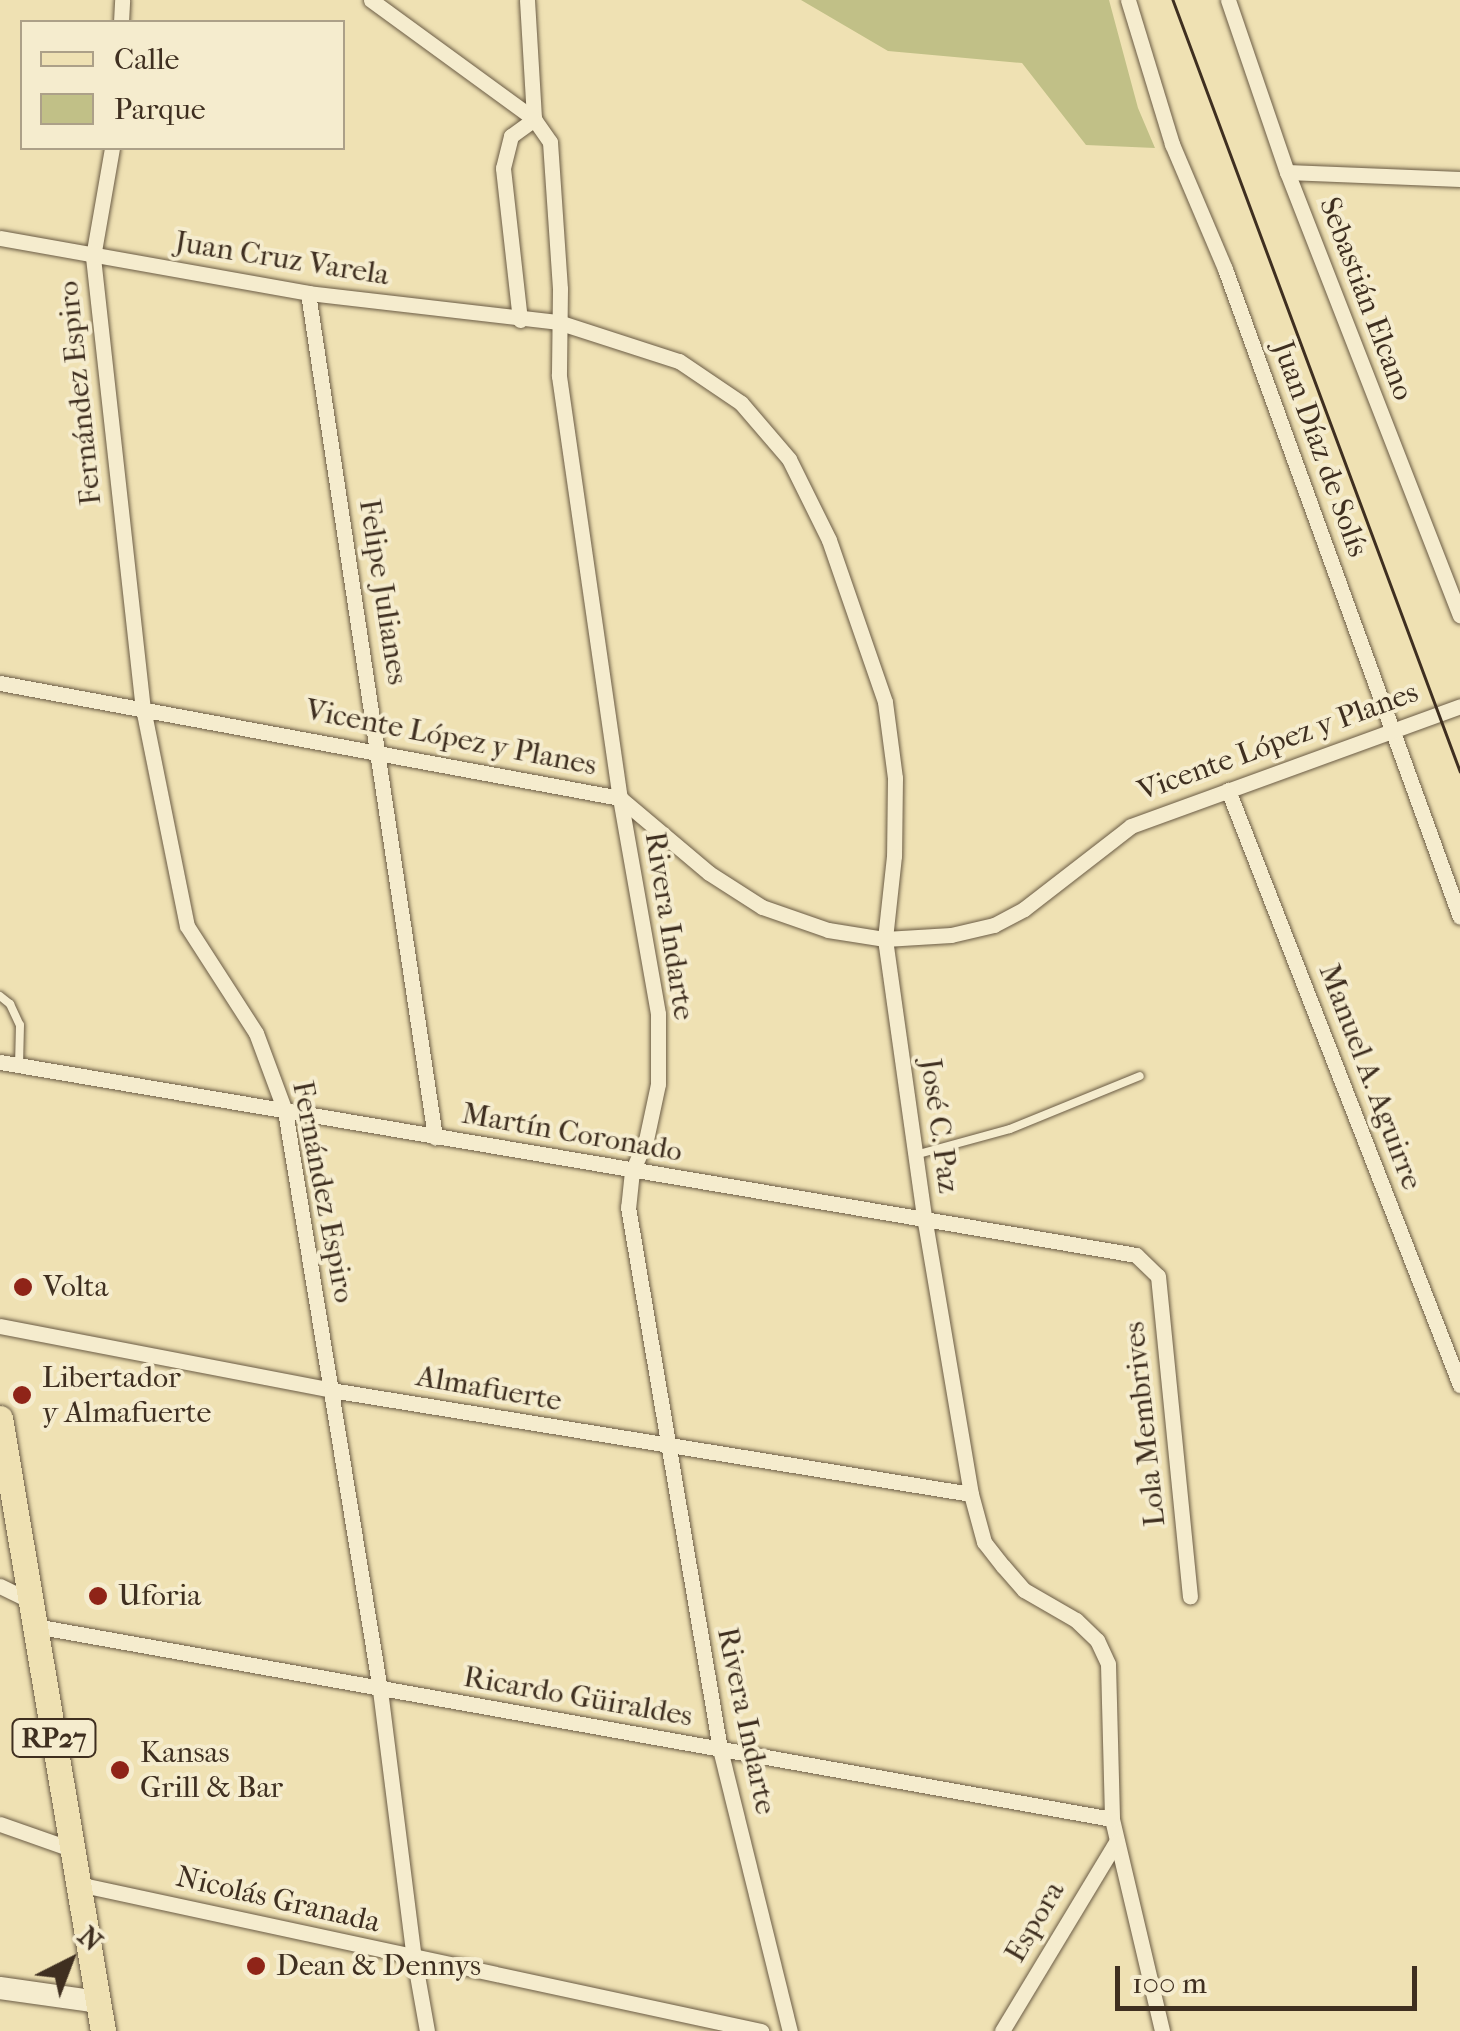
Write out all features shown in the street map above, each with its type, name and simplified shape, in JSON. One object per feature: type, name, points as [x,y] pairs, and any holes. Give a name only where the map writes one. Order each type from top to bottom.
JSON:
[{"type":"main road","name":"RP27","points":[[0,1418],[103,2031]]},
{"type":"street","points":[[371,0],[534,119],[512,136],[503,168],[520,320]]},
{"type":"street","name":"Rivera Indarte","points":[[527,0],[534,119],[550,142],[559,376],[620,798],[658,1014],[658,1084],[646,1140],[632,1171],[628,1207],[720,1749],[790,2031]]},
{"type":"street","name":"Juan Díaz de Solís","points":[[1128,0],[1172,144],[1226,269],[1460,917]]},
{"type":"street","name":"Sebastián Elcano","points":[[1228,0],[1287,172],[1460,615]]},
{"type":"street","name":"Fernández Espiro","points":[[112,150],[93,257],[143,708],[187,926],[256,1033],[285,1111],[380,1690],[427,2031]]},
{"type":"street","points":[[1287,172],[1460,179]]},
{"type":"street","name":"Juan Cruz Varela","points":[[0,238],[308,294],[558,322]]},
{"type":"street","name":"Felipe Julianes","points":[[308,294],[381,754],[435,1137]]},
{"type":"street","name":"José C. Paz","points":[[558,322],[679,361],[741,403],[789,460],[829,540],[885,702],[895,778],[894,856],[885,939],[925,1222],[972,1494],[984,1542],[1002,1566],[1024,1590],[1076,1620],[1097,1640],[1108,1664],[1112,1819],[1162,2031]]},
{"type":"street","name":"Vicente López y Planes","points":[[0,682],[620,798],[709,873],[762,907],[828,930],[885,939],[951,935],[994,925],[1024,909],[1131,826],[1460,706]]},
{"type":"street","name":"Manuel A. Aguirre","points":[[1228,790],[1460,1384]]},
{"type":"street","name":"Martín Coronado","points":[[0,1062],[1136,1255]]},
{"type":"street","name":"Lola Membrives","points":[[1136,1255],[1158,1276],[1190,1596]]},
{"type":"street","name":"Almafuerte","points":[[0,1326],[331,1390],[972,1494]]},
{"type":"street","name":"Ricardo Güiraldes","points":[[0,1586],[33,1613],[380,1690],[1112,1819]]},
{"type":"street","points":[[0,1824],[74,1850]]},
{"type":"street","name":"Espora","points":[[1002,2031],[1116,1842]]},
{"type":"street","name":"Nicolás Granada","points":[[78,1884],[761,2031]]},
{"type":"street","points":[[0,1988],[98,2002]]},
{"type":"lane","points":[[0,996],[10,1004],[20,1025],[19,1065]]},
{"type":"lane","points":[[916,1155],[1010,1129],[1140,1076]]},
{"type":"green space","points":[[801,0],[1109,0],[1138,108],[1155,148],[1086,145],[1022,63],[888,51]]},
{"type":"tram line","points":[[1173,0],[1460,771]]},
{"type":"place","name":"Volta","points":[[23,1287]]},
{"type":"place","name":"Libertador y Almafuerte","points":[[22,1395]]},
{"type":"place","name":"Uforia","points":[[98,1596]]},
{"type":"place","name":"Kansas Grill & Bar","points":[[120,1770]]},
{"type":"place","name":"Dean & Dennys","points":[[256,1966]]}]
